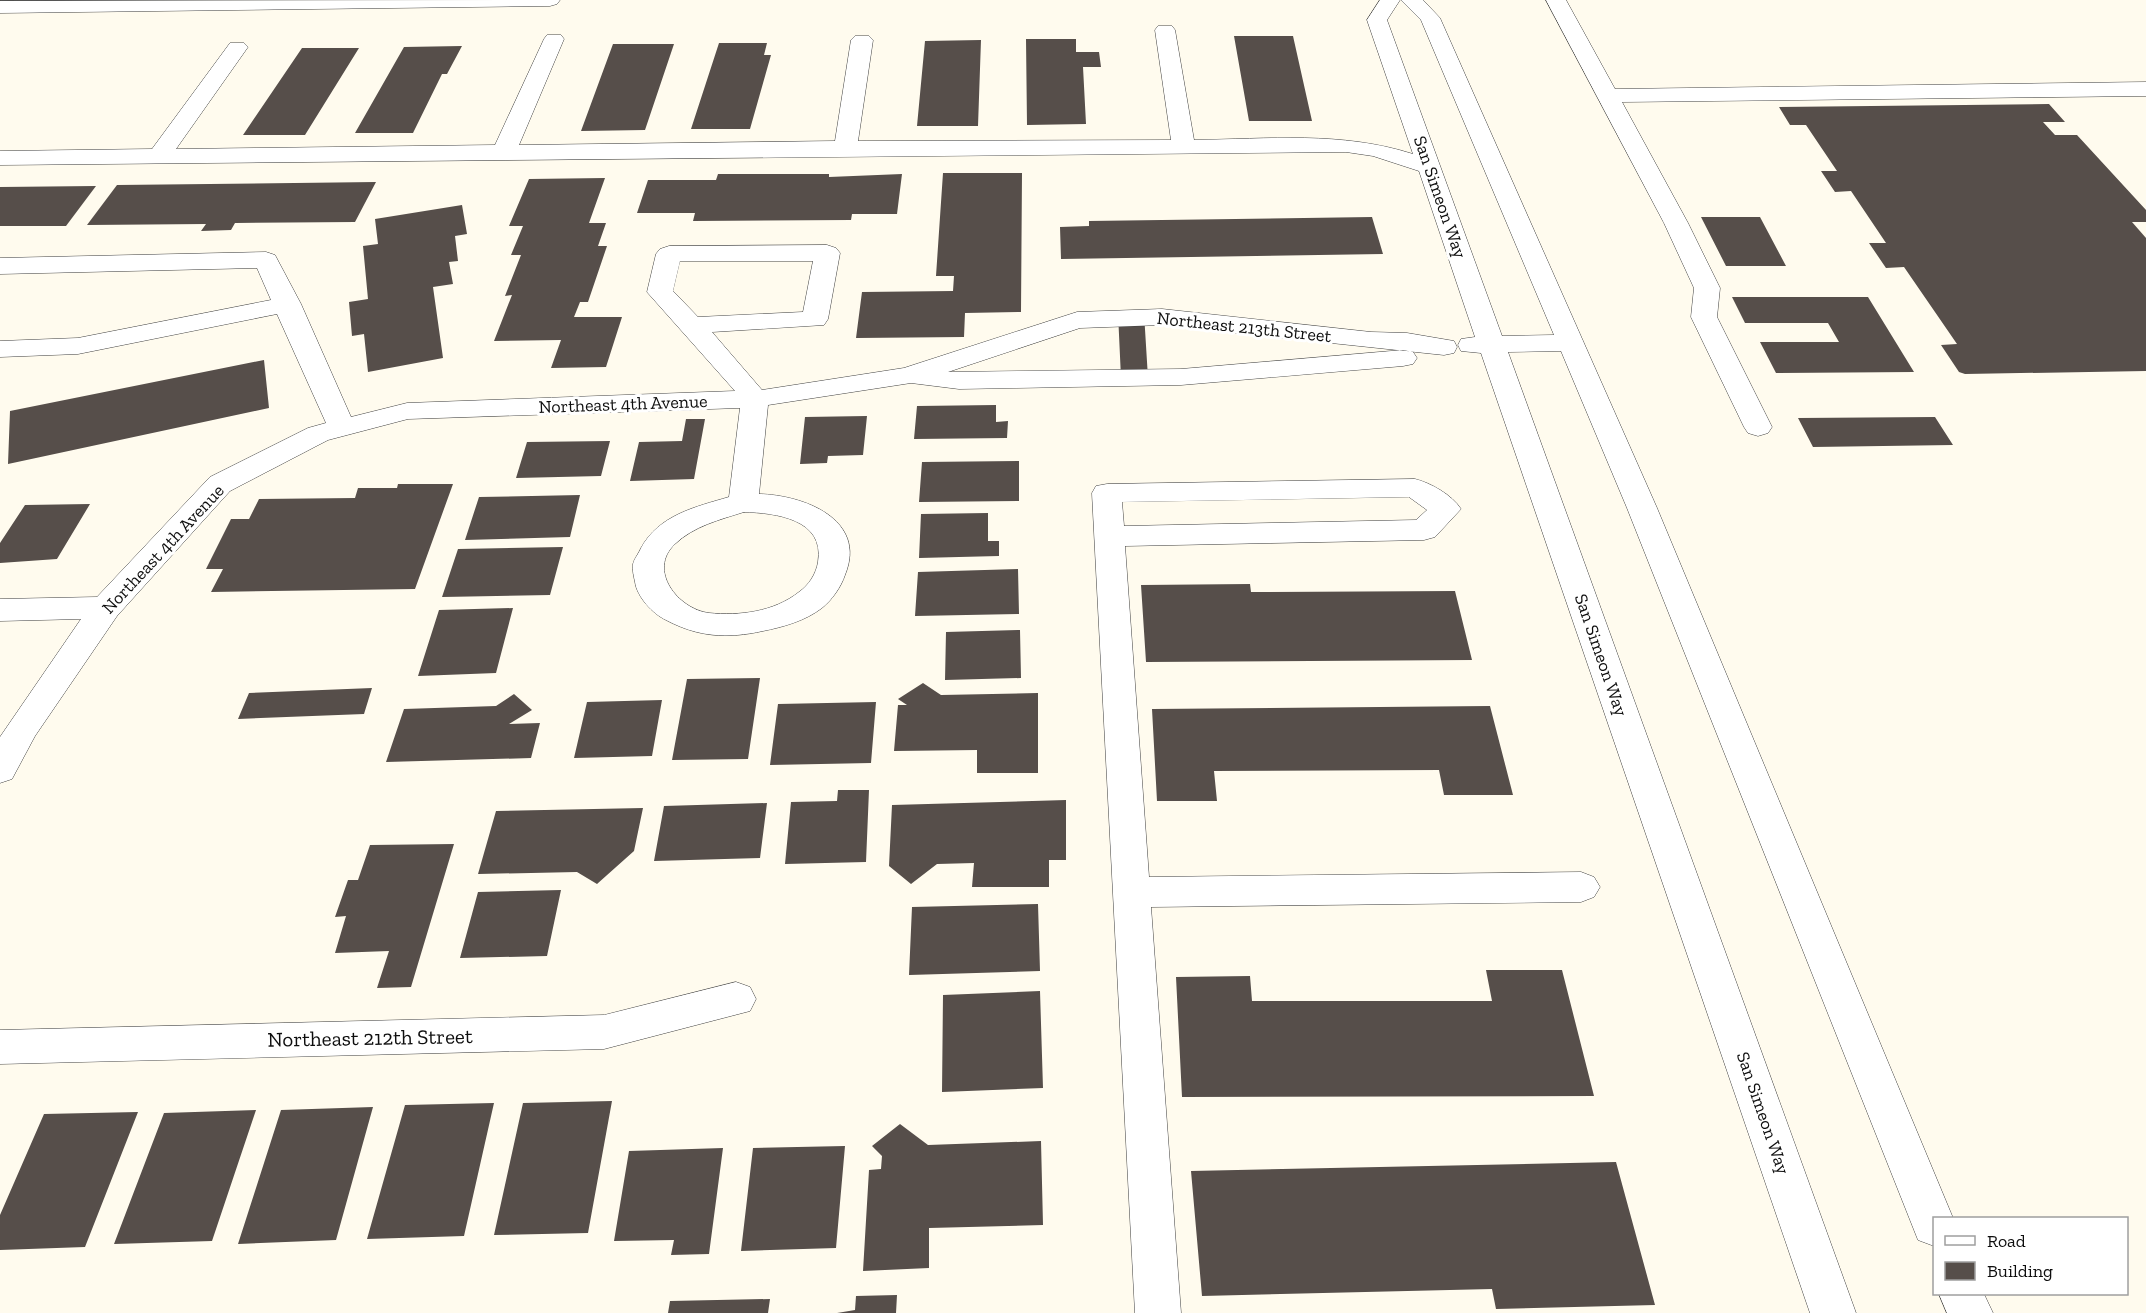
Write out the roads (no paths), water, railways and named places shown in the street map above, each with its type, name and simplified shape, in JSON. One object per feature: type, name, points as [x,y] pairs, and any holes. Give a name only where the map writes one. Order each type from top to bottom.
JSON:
[{"type":"street","points":[[0,7],[550,0]]},
{"type":"street","name":"San Simeon Way","points":[[1390,0],[1377,20],[1833,1313]]},
{"type":"street","points":[[1411,0],[1428,14],[1642,508],[1933,1221]]},
{"type":"street","points":[[1556,0],[1676,223],[1707,288],[1704,317],[1758,426]]},
{"type":"street","points":[[1165,30],[1184,147]]},
{"type":"street","points":[[504,152],[554,39]]},
{"type":"street","points":[[845,148],[862,40]]},
{"type":"street","points":[[159,156],[237,47]]},
{"type":"street","points":[[1607,96],[2146,90]]},
{"type":"street","points":[[0,158],[1307,145],[1361,147],[1429,167]]},
{"type":"street","points":[[691,325],[815,319],[827,253],[669,254],[660,292],[691,325],[726,362],[755,399],[743,503]]},
{"type":"street","points":[[0,266],[266,260],[288,304],[342,428]]},
{"type":"street","points":[[0,349],[78,346],[288,304]]},
{"type":"street","name":"Northeast 213th Street","points":[[755,399],[908,376],[1077,320],[1162,317],[1371,340],[1407,341],[1444,347],[1570,343]]},
{"type":"street","name":"Northeast 213th Street","points":[[908,376],[959,381],[1181,377],[1407,358],[1444,347]]},
{"type":"street","name":"Northeast 4th Avenue","points":[[0,771],[21,730],[106,608],[220,484],[318,434],[407,411],[755,399]]},
{"type":"street","points":[[1109,536],[1424,530],[1446,509],[1415,488],[1107,494],[1109,536],[1131,892],[1158,1313]]},
{"type":"street","points":[[743,503],[772,504],[799,510],[819,522],[833,538],[837,556],[832,576],[817,595],[794,610],[764,621],[730,626],[699,622],[672,612],[654,596],[647,576],[650,555],[663,536],[686,520],[713,508],[743,503]]},
{"type":"street","points":[[0,610],[106,608]]},
{"type":"street","points":[[1131,892],[1581,887]]},
{"type":"street","name":"Northeast 212th Street","points":[[0,1047],[604,1032],[736,999]]},
{"type":"street","points":[[1963,1295],[1970,1313]]}]
